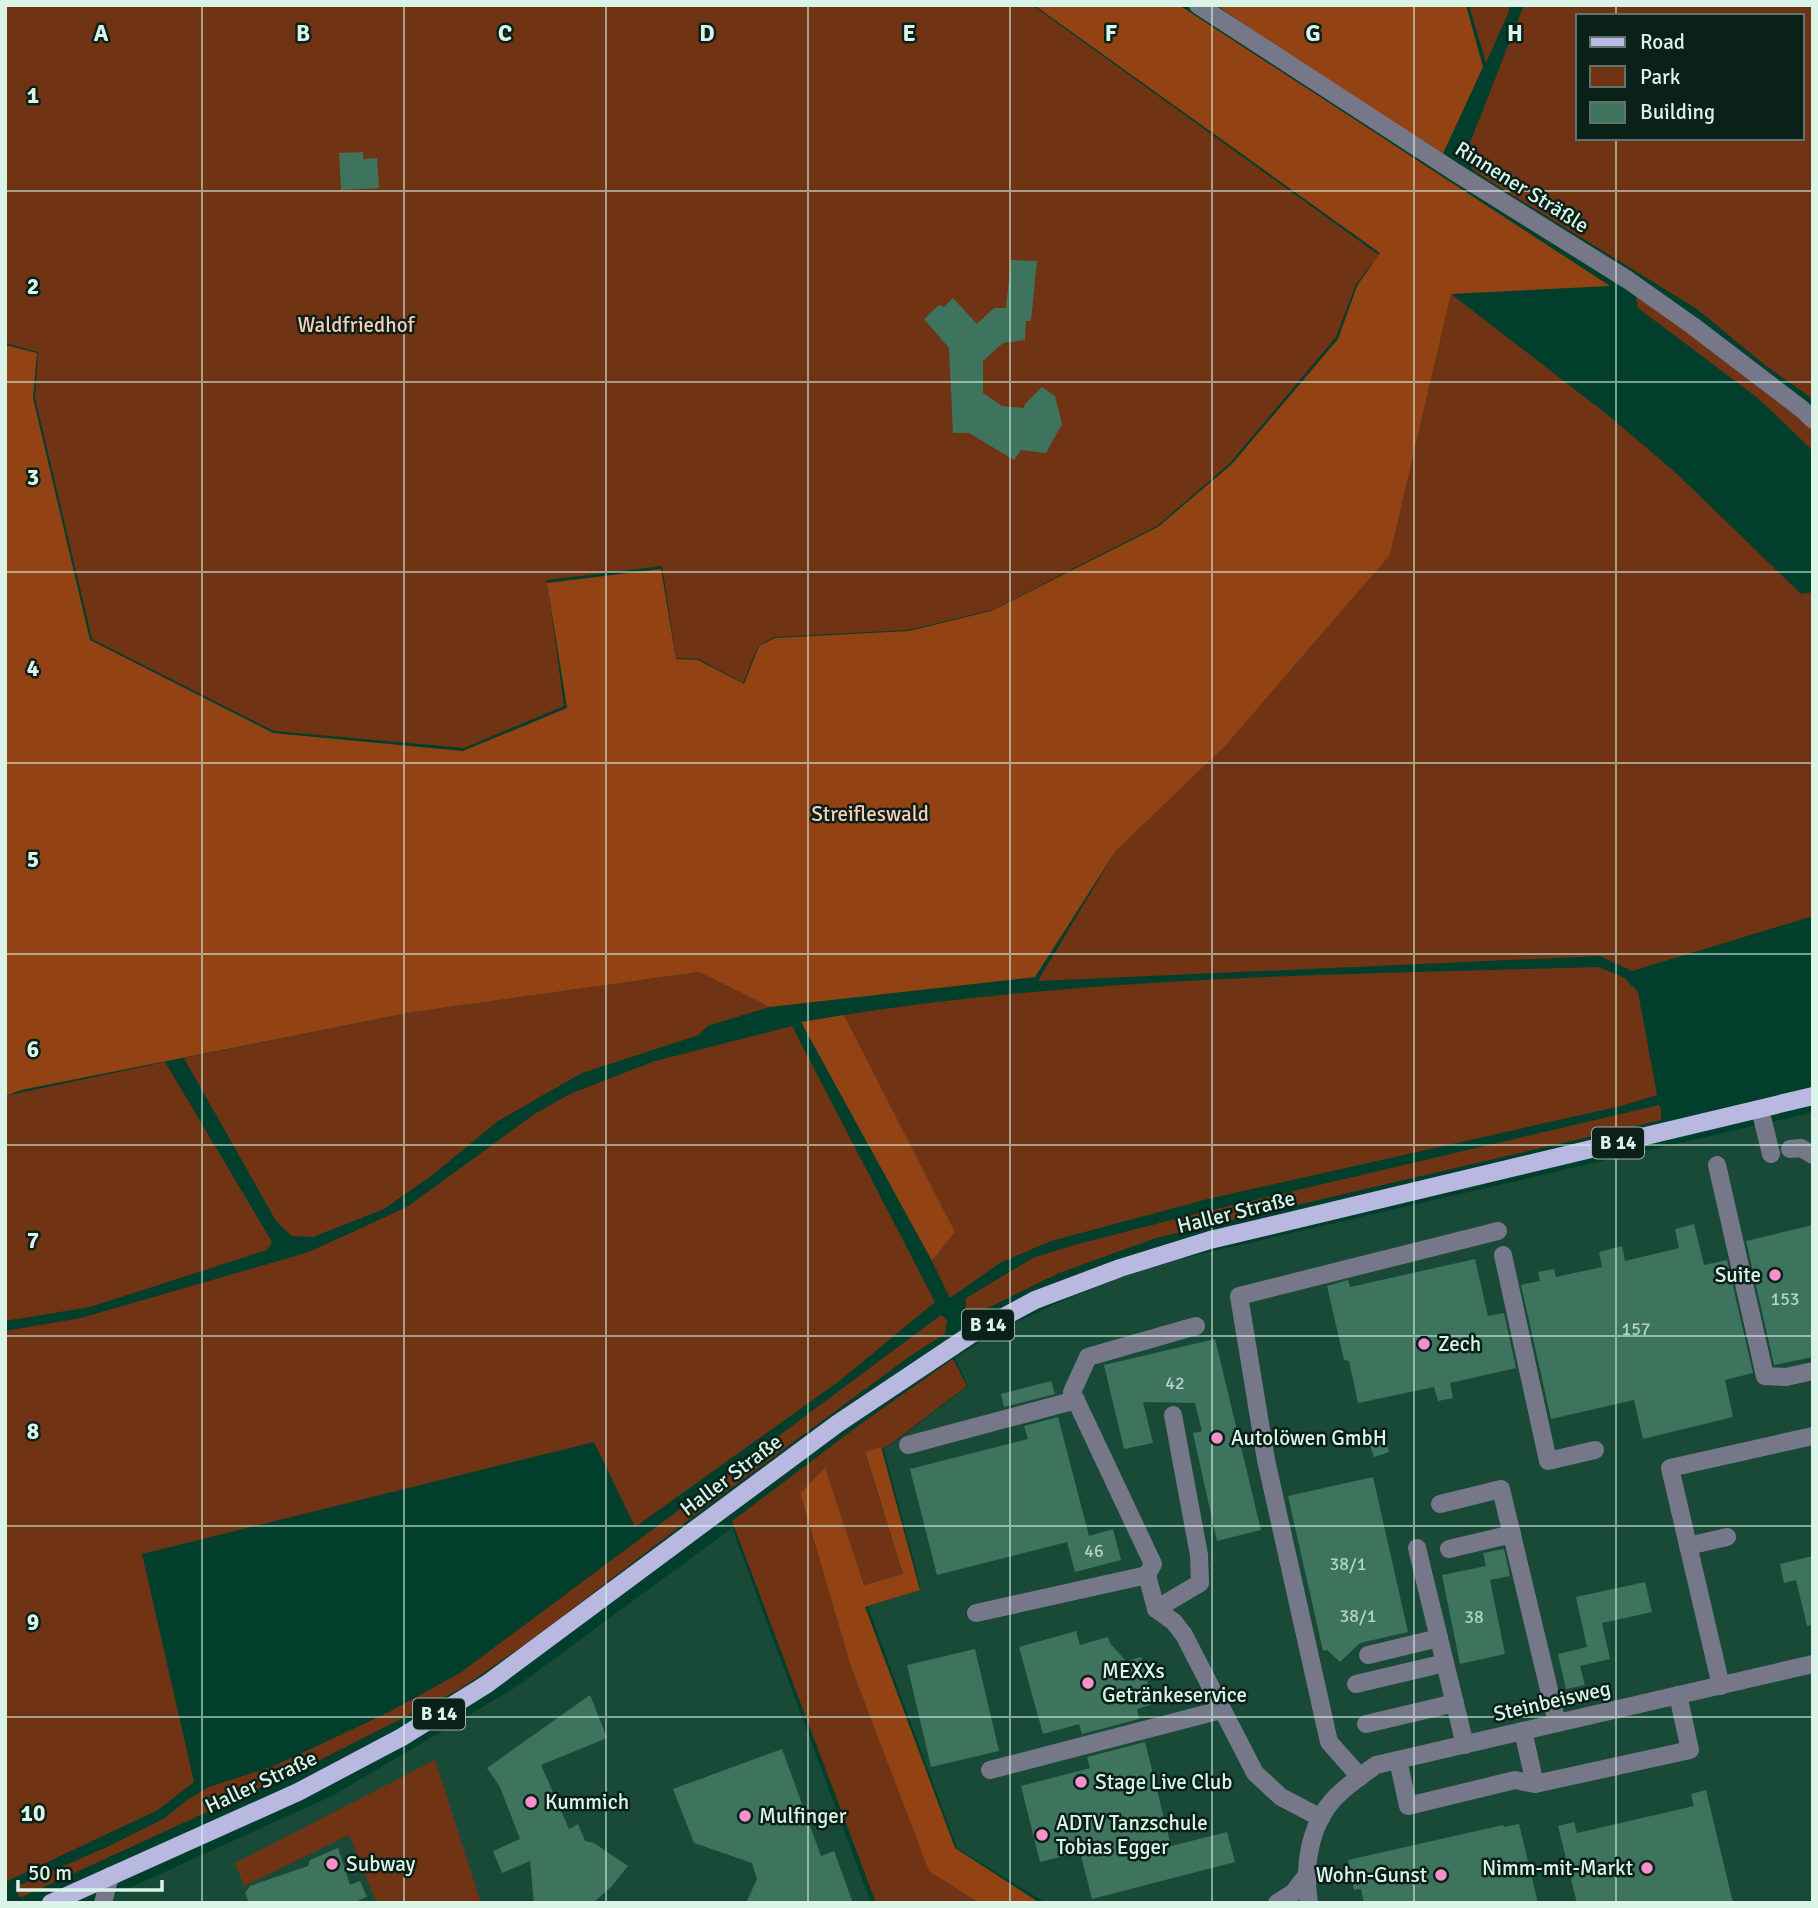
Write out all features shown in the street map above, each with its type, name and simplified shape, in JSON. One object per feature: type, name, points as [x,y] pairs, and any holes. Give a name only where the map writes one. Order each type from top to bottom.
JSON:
[{"type":"main road","name":"B 14","points":[[1760,1109],[1813,1096]]},
{"type":"main road","name":"Haller Straße","points":[[51,1903],[298,1792],[402,1737],[487,1684],[837,1424],[970,1335],[1035,1300],[1120,1268],[1210,1240],[1760,1109]]},
{"type":"street","name":"Rinnener Sträßle","points":[[1198,5],[1455,172],[1628,279],[1804,410],[1813,420]]},
{"type":"street","points":[[1760,1109],[1771,1154]]},
{"type":"street","points":[[1790,1149],[1801,1148],[1813,1155]]},
{"type":"street","points":[[1717,1165],[1765,1376],[1786,1377],[1813,1371]]},
{"type":"street","points":[[1360,1777],[1329,1742],[1266,1460],[1239,1296],[1498,1231]]},
{"type":"street","points":[[1503,1255],[1548,1461],[1595,1450]]},
{"type":"street","points":[[1196,1326],[1088,1357],[1072,1392],[1153,1564],[1147,1575],[1156,1609],[1174,1622],[1184,1635],[1255,1773],[1281,1797],[1321,1818]]},
{"type":"street","points":[[908,1445],[1076,1400]]},
{"type":"street","points":[[1156,1609],[1200,1583],[1199,1555],[1173,1415]]},
{"type":"street","points":[[1721,1686],[1670,1468],[1813,1436]]},
{"type":"street","points":[[1440,1504],[1501,1489],[1557,1723]]},
{"type":"street","points":[[1449,1549],[1512,1534]]},
{"type":"street","points":[[1688,1546],[1727,1537]]},
{"type":"street","points":[[1417,1548],[1465,1745]]},
{"type":"street","points":[[976,1613],[1147,1575]]},
{"type":"street","points":[[1368,1655],[1439,1638]]},
{"type":"street","points":[[1356,1684],[1445,1663]]},
{"type":"street","name":"Steinbeisweg","points":[[1309,1903],[1307,1875],[1311,1841],[1321,1818],[1339,1793],[1376,1765],[1813,1664]]},
{"type":"street","points":[[1398,1760],[1408,1806],[1515,1780],[1535,1784],[1690,1750],[1678,1695]]},
{"type":"street","points":[[1366,1724],[1455,1703]]},
{"type":"street","points":[[990,1770],[1222,1710]]},
{"type":"street","points":[[1523,1731],[1535,1784]]},
{"type":"street","points":[[1277,1903],[1292,1898],[1307,1875]]},
{"type":"street","points":[[103,1903],[110,1876]]},
{"type":"shaded area","points":[[1813,1112],[1813,1903],[1046,1903],[957,1848],[868,1607],[921,1589],[884,1450],[968,1386],[955,1358],[1000,1330],[1053,1305],[1116,1279],[1180,1259]]},
{"type":"shaded area","points":[[732,1528],[871,1903],[96,1903],[332,1796],[513,1689]]},
{"type":"green space","name":"Waldfriedhof","points":[[5,5],[1032,5],[1379,255],[1356,284],[1336,337],[1230,463],[1157,526],[992,610],[909,630],[774,637],[758,646],[743,683],[699,659],[676,658],[662,566],[547,580],[564,706],[464,748],[274,731],[92,639],[35,398],[38,352],[5,343]]},
{"type":"green space","name":"Streifleswald","points":[[1034,5],[1179,5],[1610,286],[1451,294],[1390,555],[1226,745],[1115,852],[1035,977],[770,1007],[699,972],[413,1012],[21,1090],[5,1096],[5,345],[37,353],[33,398],[90,640],[273,733],[463,751],[567,708],[547,583],[661,569],[676,659],[698,660],[744,684],[759,646],[775,638],[909,631],[991,611],[1158,527],[1232,464],[1338,339],[1357,286],[1380,253]]},
{"type":"green space","points":[[1216,5],[1466,5],[1483,67],[1441,158]]},
{"type":"green space","points":[[1469,5],[1509,5],[1509,11],[1486,63]]},
{"type":"green space","points":[[1524,5],[1813,5],[1813,399],[1765,365],[1697,309],[1472,169],[1466,153]]},
{"type":"green space","points":[[1451,294],[1609,416],[1676,473],[1801,594],[1813,592],[1813,916],[1632,971],[1600,956],[1038,981],[1115,852],[1226,745],[1390,555]]},
{"type":"green space","points":[[1636,297],[1645,300],[1813,429],[1813,451],[1759,399],[1638,308]]},
{"type":"green space","points":[[1598,967],[1623,977],[1638,992],[1657,1095],[1621,1106],[1208,1199],[1051,1241],[1000,1263],[950,1298],[932,1261],[955,1232],[844,1015],[1032,992],[1220,979]]},
{"type":"green space","points":[[699,972],[770,1007],[707,1026],[699,1035],[582,1073],[498,1121],[431,1176],[384,1209],[313,1237],[292,1236],[276,1221],[184,1058],[413,1012]]},
{"type":"green space","points":[[844,1015],[955,1232],[932,1261],[801,1022]]},
{"type":"green space","points":[[792,1026],[935,1302],[838,1382],[635,1527],[594,1442],[142,1554],[194,1782],[158,1810],[5,1882],[5,1331],[81,1318],[309,1252],[407,1207],[536,1113],[572,1093],[655,1061]]},
{"type":"green space","points":[[165,1062],[272,1242],[267,1250],[90,1307],[5,1321],[5,1096]]},
{"type":"green space","points":[[1659,1105],[1661,1120],[1156,1238],[1059,1273],[986,1309],[974,1313],[965,1310],[966,1298],[1033,1258],[1074,1245]]},
{"type":"green space","points":[[941,1315],[947,1320],[945,1334],[910,1356],[530,1641],[460,1689],[320,1760],[20,1898],[15,1887],[107,1847],[165,1818],[209,1787],[274,1766],[387,1713],[460,1673]]},
{"type":"green space","points":[[953,1359],[967,1386],[884,1449],[881,1447],[865,1453],[903,1574],[864,1585],[825,1469],[800,1493],[851,1667],[929,1870],[979,1903],[876,1903],[732,1521],[862,1423]]},
{"type":"green space","points":[[881,1447],[920,1590],[865,1607],[955,1848],[1040,1903],[979,1903],[929,1871],[851,1667],[800,1493],[825,1468],[864,1585],[903,1574],[865,1452]]},
{"type":"green space","points":[[435,1760],[481,1903],[377,1903],[349,1835],[244,1886],[235,1863]]},
{"type":"building","points":[[363,152],[363,159],[377,158],[379,188],[341,190],[339,153]]},
{"type":"building","points":[[1011,260],[1037,261],[1031,321],[1026,321],[1025,340],[1003,343],[983,361],[983,393],[1002,406],[1024,408],[1042,387],[1055,396],[1062,424],[1046,453],[1021,450],[1014,460],[969,433],[953,433],[949,348],[924,319],[939,305],[944,307],[953,298],[977,324],[994,308],[1006,308]]},
{"type":"building","points":[[1694,1224],[1704,1265],[1727,1260],[1753,1373],[1725,1380],[1733,1417],[1643,1439],[1634,1400],[1551,1419],[1521,1285],[1540,1281],[1538,1272],[1554,1269],[1556,1277],[1602,1267],[1599,1252],[1622,1246],[1625,1261],[1679,1248],[1675,1229]]},
{"type":"building","points":[[1813,1225],[1813,1357],[1774,1365],[1746,1241]]},
{"type":"building","name":"Zech","points":[[1475,1259],[1488,1316],[1504,1313],[1516,1368],[1450,1383],[1453,1398],[1438,1401],[1434,1387],[1358,1403],[1349,1361],[1344,1360],[1327,1286],[1348,1280],[1350,1287]]},
{"type":"building","name":"Autolöwen GmbH","points":[[1215,1339],[1261,1530],[1217,1541],[1193,1433],[1202,1431],[1195,1403],[1143,1402],[1153,1443],[1124,1449],[1104,1365]]},
{"type":"building","points":[[1051,1381],[1055,1394],[1004,1407],[1001,1394]]},
{"type":"building","points":[[1058,1417],[1089,1536],[1113,1529],[1121,1560],[1075,1572],[1067,1542],[937,1575],[910,1469],[1028,1439],[1024,1426]]},
{"type":"building","points":[[1385,1438],[1389,1452],[1374,1457],[1369,1442]]},
{"type":"building","points":[[1373,1477],[1408,1632],[1360,1643],[1340,1662],[1327,1650],[1323,1651],[1288,1496]]},
{"type":"building","points":[[1504,1549],[1510,1576],[1490,1580],[1505,1654],[1460,1664],[1442,1575],[1486,1566],[1483,1553]]},
{"type":"building","points":[[1813,1556],[1813,1625],[1807,1626],[1796,1580],[1784,1583],[1780,1564]]},
{"type":"building","points":[[1645,1582],[1652,1612],[1602,1623],[1610,1659],[1580,1666],[1585,1685],[1566,1689],[1558,1654],[1587,1647],[1576,1597]]},
{"type":"building","name":"MEXXs Getränkeservice","points":[[1076,1631],[1080,1645],[1108,1637],[1126,1661],[1141,1657],[1153,1704],[1137,1709],[1139,1719],[1082,1734],[1079,1724],[1043,1734],[1019,1647]]},
{"type":"building","points":[[975,1649],[999,1751],[931,1767],[907,1665]]},
{"type":"building","name":"Kummich","points":[[590,1695],[607,1738],[541,1765],[569,1829],[578,1824],[585,1841],[594,1843],[628,1866],[612,1886],[593,1903],[534,1903],[530,1861],[502,1873],[493,1851],[520,1839],[500,1787],[487,1768]]},
{"type":"building","points":[[1145,1742],[1171,1846],[1227,1832],[1235,1862],[1092,1899],[1080,1852],[1040,1862],[1021,1786],[1090,1768],[1087,1757]]},
{"type":"building","name":"Mulfinger","points":[[782,1749],[821,1856],[834,1851],[853,1903],[746,1903],[757,1879],[752,1863],[694,1843],[673,1789]]},
{"type":"building","name":"Nimm-mit-Markt","points":[[1706,1790],[1733,1903],[1577,1903],[1558,1826],[1574,1822],[1577,1833],[1694,1806],[1691,1794]]},
{"type":"building","name":"Wohn-Gunst","points":[[1519,1824],[1538,1903],[1364,1903],[1361,1889],[1354,1890],[1348,1860],[1503,1825]]},
{"type":"building","points":[[338,1848],[350,1885],[360,1881],[367,1897],[352,1903],[249,1903],[245,1893],[250,1886],[308,1866],[310,1860]]},
{"type":"place","name":"Suite","points":[[1775,1275]]},
{"type":"place","name":"Zech","points":[[1424,1344]]},
{"type":"place","name":"Autolöwen GmbH","points":[[1217,1438]]},
{"type":"place","name":"MEXXs Getränkeservice","points":[[1088,1683]]},
{"type":"place","name":"Stage Live Club","points":[[1081,1782]]},
{"type":"place","name":"Kummich","points":[[531,1802]]},
{"type":"place","name":"Mulfinger","points":[[745,1816]]},
{"type":"place","name":"ADTV Tanzschule Tobias Egger","points":[[1042,1835]]},
{"type":"place","name":"Subway","points":[[332,1864]]},
{"type":"place","name":"Nimm-mit-Markt","points":[[1647,1868]]},
{"type":"place","name":"Wohn-Gunst","points":[[1441,1875]]}]
